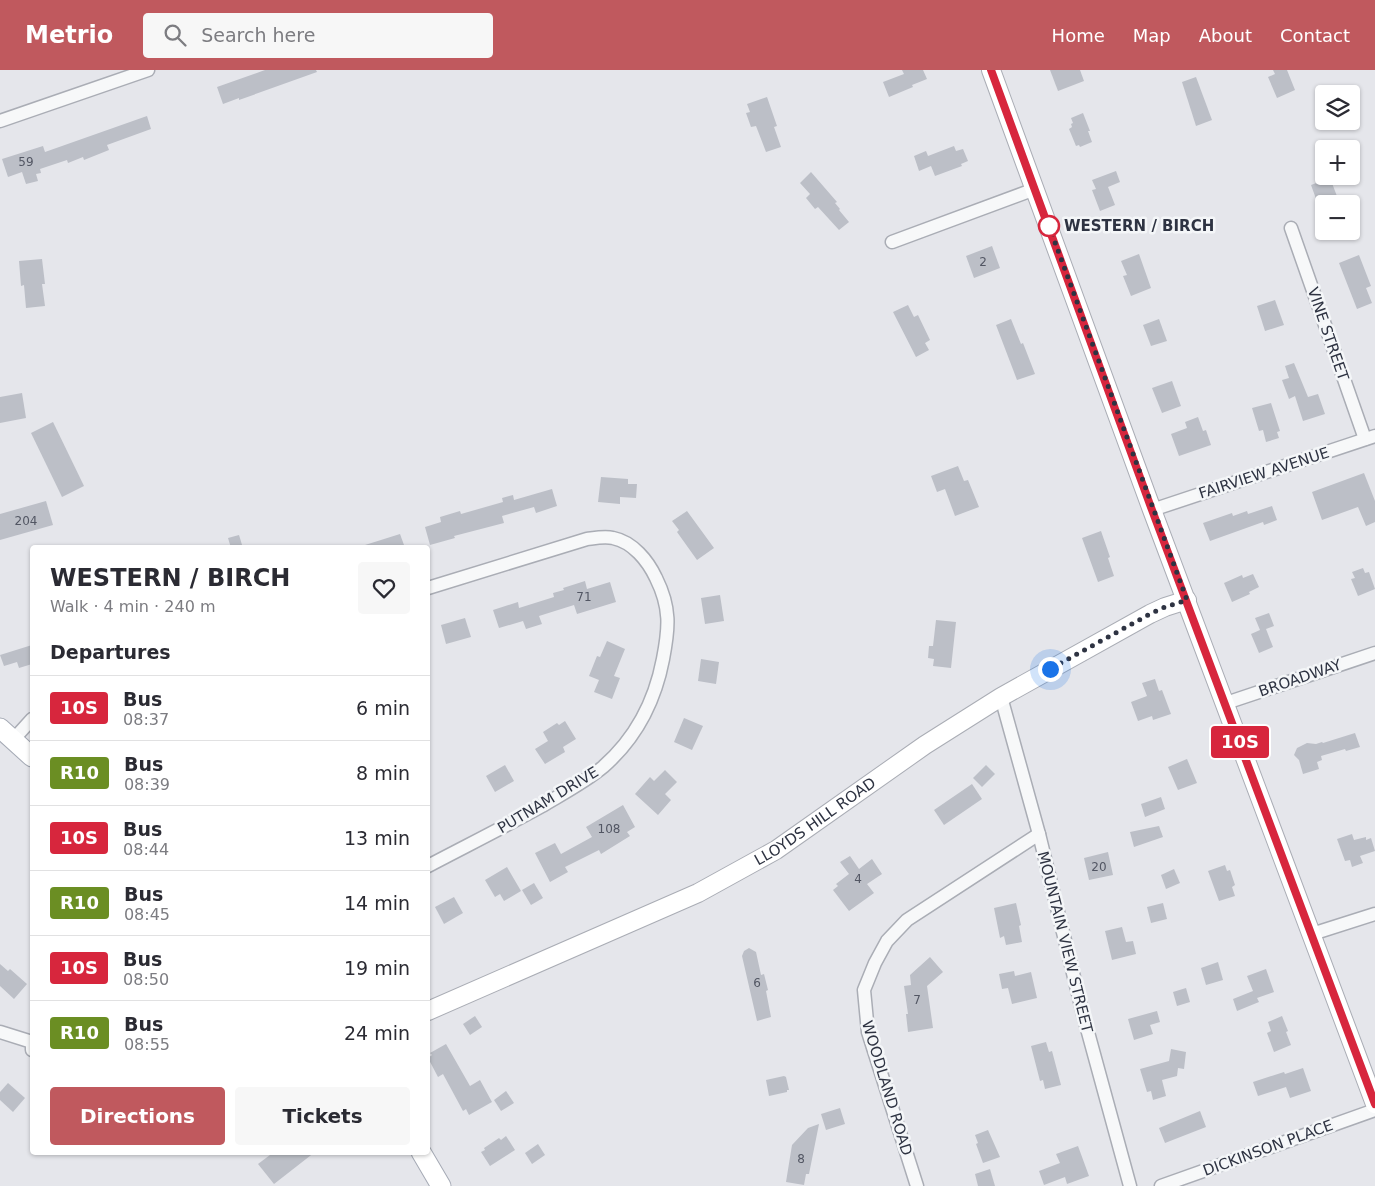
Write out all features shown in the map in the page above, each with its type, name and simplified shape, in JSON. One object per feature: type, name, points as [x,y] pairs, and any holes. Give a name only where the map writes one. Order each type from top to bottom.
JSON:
[{"type":"main road","points":[[991,70],[1152,510],[1375,1104]]},
{"type":"main road","name":"LLOYDS HILL ROAD","points":[[430,1010],[698,893],[738,872],[776,850],[925,745],[1001,697],[1150,614],[1187,600]]},
{"type":"main road","points":[[7,734],[30,755]]},
{"type":"main road","points":[[423,1155],[441,1186]]},
{"type":"street","points":[[0,121],[148,70]]},
{"type":"street","points":[[892,242],[1035,189]]},
{"type":"street","name":"VINE STREET","points":[[1291,228],[1370,437]]},
{"type":"street","name":"FAIRVIEW AVENUE","points":[[1152,510],[1370,437]]},
{"type":"street","name":"PUTNAM DRIVE","points":[[430,587],[587,540],[614,538],[633,548],[649,564],[666,602],[668,622],[659,680],[652,699],[639,723],[609,760],[592,776],[508,826],[430,865]]},
{"type":"street","name":"BROADWAY","points":[[1226,703],[1375,653]]},
{"type":"street","name":"MOUNTAIN VIEW STREET","points":[[1001,697],[1039,834],[1083,1014],[1130,1186]]},
{"type":"street","points":[[7,734],[30,720]]},
{"type":"street","name":"WOODLAND ROAD","points":[[917,1186],[868,1032],[864,990],[874,963],[887,941],[907,920],[1039,834]]},
{"type":"street","points":[[1312,934],[1375,914]]},
{"type":"street","points":[[0,1032],[30,1041]]},
{"type":"street","name":"DICKINSON PLACE","points":[[1161,1186],[1375,1110]]},
{"type":"building","points":[[265,70],[316,70],[317,72],[223,104],[217,87]]},
{"type":"building","points":[[902,70],[923,70],[927,79],[889,97],[883,82],[904,74]]},
{"type":"building","points":[[1050,70],[1080,70],[1084,81],[1058,91]]},
{"type":"building","points":[[1273,70],[1287,70],[1295,90],[1277,98],[1268,77],[1275,74]]},
{"type":"building","points":[[1196,77],[1212,120],[1196,126],[1182,82]]},
{"type":"building","points":[[767,97],[777,126],[774,127],[781,147],[766,152],[756,126],[751,127],[746,113],[750,112],[747,104]]},
{"type":"building","points":[[1083,113],[1092,142],[1080,147],[1079,145],[1076,146],[1069,129],[1073,123],[1071,118]]},
{"type":"building","points":[[147,116],[151,129],[107,145],[109,150],[84,160],[83,157],[68,163],[67,160],[40,169],[41,173],[36,174],[38,181],[26,184],[22,172],[8,177],[2,159],[43,146],[45,152]]},
{"type":"building","points":[[954,146],[956,151],[963,149],[968,161],[961,164],[962,166],[935,176],[931,166],[919,171],[914,156],[926,151],[928,156]]},
{"type":"building","points":[[1116,171],[1120,182],[1108,187],[1115,205],[1100,211],[1092,190],[1096,189],[1092,180]]},
{"type":"building","points":[[811,172],[837,202],[835,203],[839,210],[849,222],[839,230],[818,207],[815,209],[806,198],[810,194],[800,183]]},
{"type":"building","points":[[1311,185],[1333,185],[1337,195],[1315,196]]},
{"type":"building","points":[[992,246],[1000,268],[974,278],[966,256]]},
{"type":"building","points":[[1139,254],[1151,288],[1131,296],[1123,276],[1127,275],[1121,261]]},
{"type":"building","points":[[1359,255],[1371,286],[1366,288],[1372,303],[1357,309],[1339,263]]},
{"type":"building","points":[[42,259],[45,284],[42,284],[45,306],[26,308],[24,285],[21,286],[19,261]]},
{"type":"building","points":[[1275,300],[1284,325],[1265,331],[1257,306]]},
{"type":"building","points":[[908,305],[914,317],[918,315],[930,340],[925,343],[929,350],[916,357],[893,312]]},
{"type":"building","points":[[1011,319],[1035,374],[1017,380],[996,325]]},
{"type":"building","points":[[1159,319],[1167,341],[1151,346],[1143,325]]},
{"type":"building","points":[[1294,363],[1308,397],[1318,394],[1325,414],[1303,421],[1295,396],[1289,399],[1282,380],[1289,378],[1285,366]]},
{"type":"building","points":[[1172,381],[1181,406],[1162,413],[1152,388]]},
{"type":"building","points":[[22,393],[26,418],[0,423],[0,397]]},
{"type":"building","points":[[1271,403],[1280,431],[1277,432],[1279,438],[1266,442],[1263,430],[1259,431],[1252,408]]},
{"type":"building","points":[[1198,417],[1203,431],[1206,430],[1211,445],[1179,456],[1171,434],[1187,428],[1185,422]]},
{"type":"building","points":[[53,422],[84,486],[62,497],[31,433]]},
{"type":"building","points":[[958,466],[964,481],[968,480],[979,507],[955,516],[945,489],[937,492],[931,476]]},
{"type":"building","points":[[1364,473],[1375,501],[1375,522],[1366,526],[1358,507],[1322,520],[1312,492]]},
{"type":"building","points":[[601,477],[628,479],[628,484],[637,484],[636,498],[620,497],[620,504],[598,502]]},
{"type":"building","points":[[552,489],[557,506],[536,513],[534,507],[502,516],[504,523],[454,536],[455,538],[430,545],[425,527],[441,522],[440,517],[460,511],[461,514],[503,502],[502,498],[513,495],[514,500]]},
{"type":"building","points":[[46,501],[53,525],[0,540],[0,514]]},
{"type":"building","points":[[1272,506],[1277,520],[1264,525],[1263,522],[1210,541],[1203,523],[1232,513],[1233,516],[1247,511],[1248,514]]},
{"type":"building","points":[[687,511],[714,548],[697,560],[677,532],[679,530],[672,521]]},
{"type":"building","points":[[1101,531],[1114,576],[1098,582],[1082,538]]},
{"type":"building","points":[[400,534],[404,545],[365,545]]},
{"type":"building","points":[[239,535],[242,545],[230,545],[228,538]]},
{"type":"building","points":[[1363,568],[1365,573],[1369,572],[1375,589],[1358,596],[1351,579],[1355,578],[1352,572]]},
{"type":"building","points":[[1253,574],[1259,587],[1249,592],[1250,594],[1232,602],[1224,583],[1242,575],[1243,578]]},
{"type":"building","points":[[585,581],[587,589],[610,582],[616,602],[577,614],[574,605],[539,616],[542,624],[526,629],[523,621],[499,628],[493,610],[518,602],[519,608],[554,597],[553,593]]},
{"type":"building","points":[[720,595],[724,621],[705,624],[701,598]]},
{"type":"building","points":[[1269,613],[1274,626],[1266,629],[1273,647],[1259,653],[1251,634],[1260,630],[1255,618]]},
{"type":"building","points":[[465,618],[471,637],[446,644],[441,625]]},
{"type":"building","points":[[936,620],[956,622],[951,668],[933,666],[934,659],[928,658],[929,646],[933,646]]},
{"type":"building","points":[[607,641],[625,649],[614,676],[620,678],[612,699],[594,692],[599,680],[589,676],[597,656],[600,657]]},
{"type":"building","points":[[30,646],[30,665],[19,668],[17,662],[4,666],[0,655]]},
{"type":"building","points":[[701,659],[719,662],[716,684],[698,681]]},
{"type":"building","points":[[1155,679],[1159,691],[1162,690],[1171,714],[1153,720],[1152,716],[1138,721],[1131,702],[1147,696],[1142,683]]},
{"type":"building","points":[[684,718],[703,726],[692,750],[674,742]]},
{"type":"building","points":[[565,721],[576,739],[563,747],[565,752],[545,764],[535,749],[548,741],[543,732],[557,723],[559,725]]},
{"type":"building","points":[[1355,733],[1360,747],[1321,756],[1322,760],[1317,762],[1319,769],[1303,774],[1299,760],[1294,755],[1297,748],[1307,743],[1323,743]]},
{"type":"building","points":[[1187,759],[1197,783],[1178,790],[1168,767]]},
{"type":"building","points":[[505,765],[514,781],[495,792],[486,776]]},
{"type":"building","points":[[986,765],[995,774],[982,787],[973,778]]},
{"type":"building","points":[[665,770],[677,782],[665,794],[671,800],[658,815],[635,794],[650,777],[654,781]]},
{"type":"building","points":[[972,784],[982,799],[944,825],[934,810]]},
{"type":"building","points":[[1161,797],[1165,809],[1145,817],[1141,804]]},
{"type":"building","points":[[623,805],[635,827],[627,832],[630,836],[601,854],[599,850],[565,867],[568,872],[550,882],[535,853],[555,843],[561,854],[592,837],[586,827]]},
{"type":"building","points":[[1159,826],[1163,837],[1134,847],[1130,832]]},
{"type":"building","points":[[1352,834],[1354,840],[1366,837],[1366,840],[1371,838],[1375,851],[1360,856],[1363,863],[1352,867],[1350,860],[1345,861],[1337,839]]},
{"type":"building","points":[[1108,852],[1113,875],[1089,880],[1084,858]]},
{"type":"building","points":[[850,856],[859,869],[872,859],[882,874],[867,884],[874,893],[849,911],[833,890],[838,886],[836,884],[849,874],[840,862]]},
{"type":"building","points":[[1225,865],[1227,871],[1230,870],[1235,885],[1232,887],[1235,896],[1219,901],[1208,871]]},
{"type":"building","points":[[507,867],[521,891],[504,901],[500,894],[495,897],[485,880]]},
{"type":"building","points":[[1174,869],[1180,883],[1166,889],[1161,875]]},
{"type":"building","points":[[534,883],[543,898],[531,905],[522,890]]},
{"type":"building","points":[[454,897],[463,913],[444,924],[435,907]]},
{"type":"building","points":[[1016,903],[1021,925],[1019,926],[1022,942],[1006,945],[1004,936],[1000,938],[994,908]]},
{"type":"building","points":[[1163,903],[1167,919],[1151,923],[1147,907]]},
{"type":"building","points":[[1122,927],[1126,942],[1133,941],[1136,954],[1112,960],[1105,931]]},
{"type":"building","points":[[749,948],[756,952],[761,975],[764,974],[771,1017],[757,1021],[742,956],[744,951]]},
{"type":"building","points":[[930,957],[943,972],[927,986],[933,1028],[908,1032],[906,1014],[908,1014],[904,986],[911,985],[910,975]]},
{"type":"building","points":[[1218,962],[1223,980],[1206,985],[1201,968]]},
{"type":"building","points":[[0,964],[8,971],[10,969],[27,984],[14,999],[0,986]]},
{"type":"building","points":[[1266,969],[1274,992],[1257,998],[1259,1002],[1237,1011],[1233,999],[1253,991],[1247,976]]},
{"type":"building","points":[[1014,971],[1015,976],[1031,972],[1037,998],[1012,1004],[1008,988],[1002,989],[999,974]]},
{"type":"building","points":[[1186,988],[1190,1002],[1177,1006],[1173,992]]},
{"type":"building","points":[[1157,1011],[1160,1022],[1150,1025],[1153,1034],[1134,1040],[1128,1019]]},
{"type":"building","points":[[475,1016],[482,1027],[470,1035],[463,1024]]},
{"type":"building","points":[[1282,1016],[1291,1045],[1274,1052],[1267,1033],[1271,1031],[1268,1022]]},
{"type":"building","points":[[1046,1042],[1049,1052],[1052,1051],[1061,1085],[1045,1089],[1043,1080],[1040,1081],[1031,1046]]},
{"type":"building","points":[[446,1044],[470,1086],[480,1080],[492,1102],[469,1115],[466,1109],[463,1111],[443,1074],[438,1077],[430,1062],[432,1055],[430,1053]]},
{"type":"building","points":[[1171,1049],[1186,1052],[1184,1069],[1178,1068],[1177,1076],[1162,1080],[1166,1096],[1153,1100],[1151,1091],[1147,1092],[1140,1069],[1169,1061]]},
{"type":"building","points":[[1303,1068],[1311,1091],[1290,1098],[1286,1087],[1258,1096],[1253,1082]]},
{"type":"building","points":[[786,1077],[789,1090],[769,1096],[766,1080]]},
{"type":"building","points":[[8,1083],[25,1098],[13,1112],[0,1100],[0,1092]]},
{"type":"building","points":[[506,1091],[514,1103],[501,1111],[494,1100]]},
{"type":"building","points":[[840,1108],[845,1124],[826,1130],[821,1114]]},
{"type":"building","points":[[1200,1111],[1206,1127],[1165,1143],[1159,1128]]},
{"type":"building","points":[[819,1124],[809,1174],[806,1174],[804,1185],[786,1182],[792,1145],[808,1128]]},
{"type":"building","points":[[988,1130],[1000,1157],[983,1163],[976,1144],[978,1143],[975,1135]]},
{"type":"building","points":[[506,1136],[515,1150],[490,1166],[481,1152],[499,1138],[501,1140]]},
{"type":"building","points":[[538,1144],[545,1155],[532,1164],[525,1153]]},
{"type":"building","points":[[1078,1146],[1089,1176],[1067,1184],[1065,1177],[1044,1185],[1039,1171],[1060,1163],[1056,1154]]},
{"type":"building","points":[[270,1155],[311,1155],[274,1184],[258,1164]]},
{"type":"building","points":[[990,1169],[995,1186],[978,1186],[975,1174]]},
{"type":"bus line","name":"10S","points":[[991,70],[1152,510],[1375,1104]]},
{"type":"place","name":"WESTERN / BIRCH","points":[[1049,226]]},
{"type":"route","points":[[1049,226],[1152,510],[1187,600],[1150,614],[1050,669]]}]
